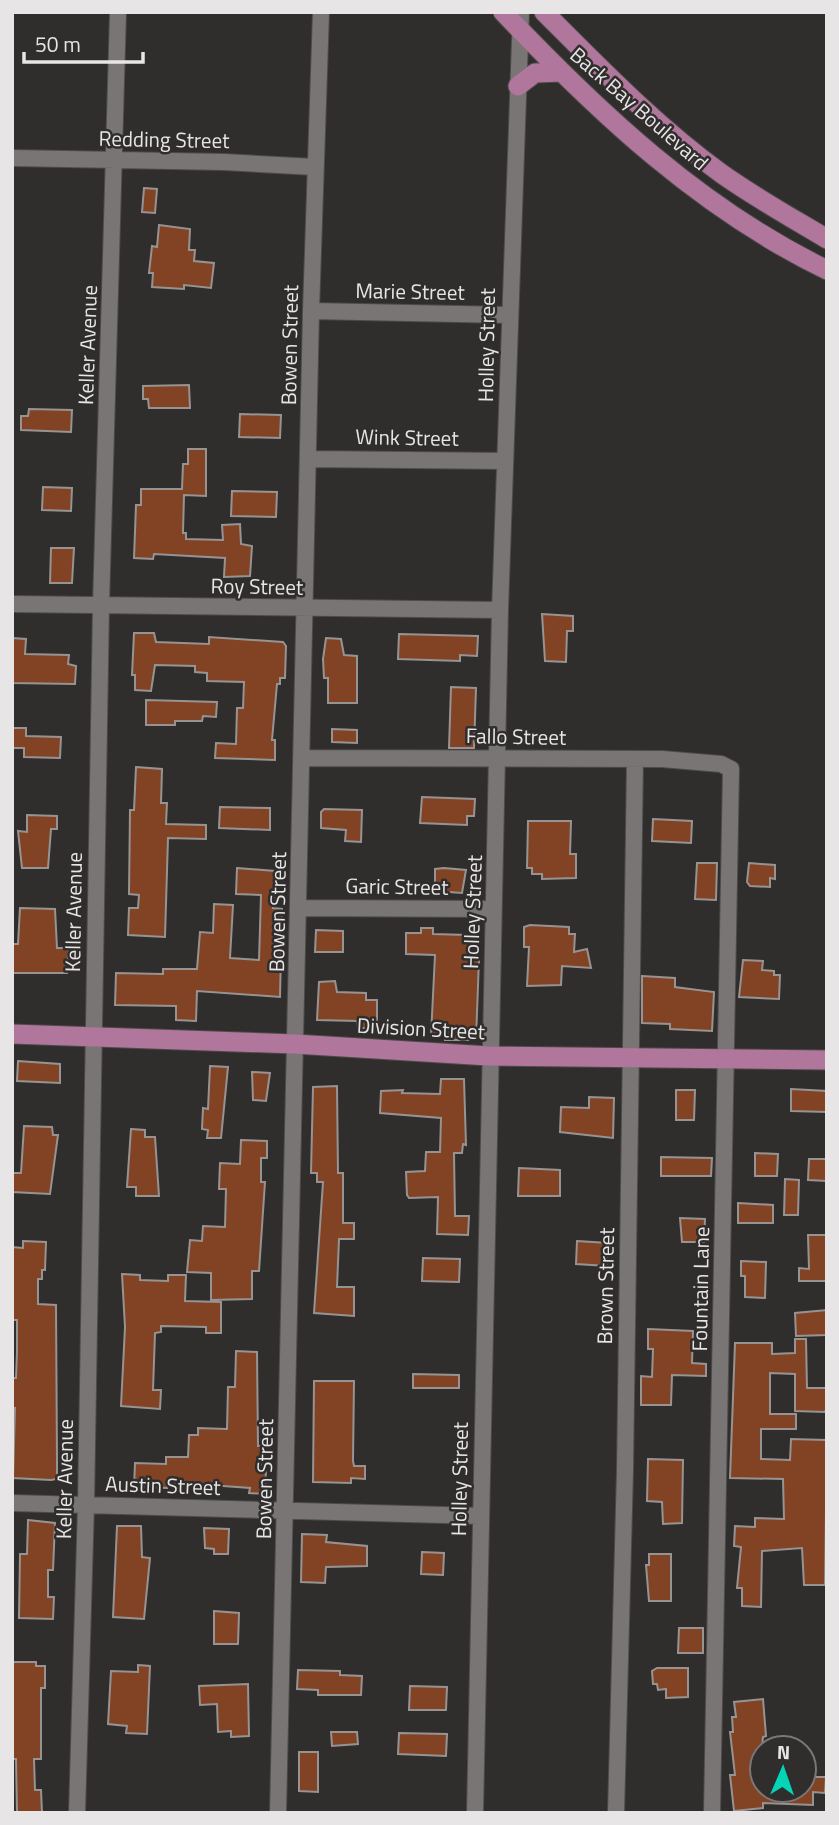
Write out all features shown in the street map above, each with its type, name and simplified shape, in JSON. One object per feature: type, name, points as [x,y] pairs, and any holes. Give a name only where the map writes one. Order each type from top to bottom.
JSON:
[{"type":"main road","name":"Back Bay Boulevard","points":[[503,12],[520,21],[562,72],[601,112],[669,170],[712,202],[827,270]]},
{"type":"main road","name":"Back Bay Boulevard","points":[[544,12],[625,94],[672,135],[723,174],[827,239]]},
{"type":"main road","points":[[518,86],[535,73],[562,72]]},
{"type":"main road","name":"Division Street","points":[[12,1034],[489,1056],[827,1060]]},
{"type":"street","name":"Keller Avenue","points":[[77,1813],[86,1504],[101,605],[118,12]]},
{"type":"street","name":"Bowen Street","points":[[278,1813],[300,908],[311,311],[321,12]]},
{"type":"street","name":"Holley Street","points":[[475,1813],[500,610],[520,21]]},
{"type":"street","name":"Redding Street","points":[[12,158],[315,167]]},
{"type":"street","name":"Marie Street","points":[[311,311],[508,315]]},
{"type":"street","name":"Wink Street","points":[[309,459],[505,461]]},
{"type":"street","name":"Roy Street","points":[[12,604],[500,610]]},
{"type":"street","name":"Fallo Street","points":[[302,758],[499,757],[569,761],[582,757],[721,764],[729,767]]},
{"type":"street","name":"Brown Street","points":[[616,1813],[635,759]]},
{"type":"street","name":"Fountain Lane","points":[[712,1813],[727,1057],[729,767]]},
{"type":"street","name":"Garic Street","points":[[300,908],[493,909]]},
{"type":"street","name":"Austin Street","points":[[12,1503],[480,1516]]},
{"type":"building","points":[[144,188],[157,189],[155,213],[142,212]]},
{"type":"building","points":[[159,225],[190,229],[189,250],[195,250],[194,261],[214,263],[211,288],[184,285],[184,289],[152,287],[153,273],[149,273],[152,246],[157,247]]},
{"type":"building","points":[[189,385],[190,408],[149,408],[148,399],[143,399],[143,386]]},
{"type":"building","points":[[29,409],[72,410],[71,432],[21,430],[21,416],[28,416]]},
{"type":"building","points":[[240,414],[281,415],[280,438],[239,437]]},
{"type":"building","points":[[188,449],[206,449],[206,496],[184,495],[183,533],[186,533],[186,539],[223,540],[222,525],[240,524],[241,544],[252,546],[250,576],[224,577],[225,558],[154,554],[153,559],[134,558],[136,505],[141,505],[141,489],[182,489],[183,464],[188,464]]},
{"type":"building","points":[[43,487],[72,488],[71,511],[42,510]]},
{"type":"building","points":[[232,491],[277,492],[276,517],[231,516]]},
{"type":"building","points":[[51,548],[74,548],[72,583],[50,583]]},
{"type":"building","points":[[542,614],[573,616],[573,631],[567,631],[566,662],[545,661]]},
{"type":"building","points":[[134,633],[154,633],[156,642],[209,644],[209,637],[283,642],[286,646],[285,678],[280,678],[280,684],[277,684],[272,740],[275,740],[275,760],[215,758],[216,743],[236,744],[237,708],[243,708],[244,682],[207,681],[207,673],[195,672],[195,666],[155,665],[151,691],[135,690],[135,675],[132,675]]},
{"type":"building","points":[[399,634],[478,636],[477,656],[460,655],[460,661],[398,659]]},
{"type":"building","points":[[12,638],[26,639],[25,654],[69,655],[68,664],[76,666],[75,684],[12,683]]},
{"type":"building","points":[[326,638],[341,639],[344,655],[357,656],[357,703],[328,703],[328,678],[324,678],[323,659]]},
{"type":"building","points":[[451,687],[476,688],[474,748],[449,748]]},
{"type":"building","points":[[146,700],[217,702],[216,717],[203,716],[202,721],[175,721],[175,725],[146,725]]},
{"type":"building","points":[[12,728],[26,728],[26,736],[61,737],[60,758],[24,757],[24,748],[12,748]]},
{"type":"building","points":[[332,729],[357,730],[357,743],[332,742]]},
{"type":"building","points":[[136,767],[162,769],[161,803],[167,803],[166,824],[206,825],[206,839],[168,838],[165,937],[128,935],[129,908],[138,908],[139,895],[129,894],[130,810],[134,810]]},
{"type":"building","points":[[422,797],[475,799],[474,816],[467,816],[467,825],[420,823]]},
{"type":"building","points":[[220,807],[270,808],[270,830],[219,828]]},
{"type":"building","points":[[324,809],[362,810],[361,842],[345,841],[346,830],[321,828],[321,812]]},
{"type":"building","points":[[27,815],[57,816],[57,829],[51,829],[48,868],[22,868],[18,831],[27,832]]},
{"type":"building","points":[[653,819],[692,821],[691,843],[652,841]]},
{"type":"building","points":[[528,821],[571,821],[570,854],[576,854],[576,878],[542,879],[542,874],[532,874],[532,868],[527,868]]},
{"type":"building","points":[[697,863],[717,863],[716,900],[695,899]]},
{"type":"building","points":[[749,863],[775,865],[775,879],[770,878],[770,887],[750,886],[747,882]]},
{"type":"building","points":[[237,868],[275,871],[273,908],[282,909],[280,997],[197,991],[196,1021],[176,1020],[176,1006],[115,1005],[116,973],[163,974],[163,969],[197,969],[200,932],[213,933],[214,904],[233,905],[230,958],[259,960],[261,895],[236,894]]},
{"type":"building","points":[[435,869],[466,870],[462,893],[435,891]]},
{"type":"building","points":[[20,908],[55,909],[57,948],[69,948],[67,973],[12,973],[12,944],[18,944]]},
{"type":"building","points":[[524,927],[569,927],[569,934],[575,934],[574,952],[587,949],[591,968],[562,966],[561,985],[527,986],[529,947],[524,947]]},
{"type":"building","points":[[421,928],[433,928],[433,934],[468,935],[469,959],[479,959],[476,1040],[445,1040],[445,1036],[431,1036],[435,955],[406,954],[406,933],[421,933]]},
{"type":"building","points":[[316,930],[343,931],[343,952],[315,952]]},
{"type":"building","points":[[743,960],[763,961],[762,970],[774,971],[774,975],[780,975],[779,999],[739,997]]},
{"type":"building","points":[[642,976],[675,978],[675,987],[714,992],[712,1031],[670,1029],[670,1024],[642,1023]]},
{"type":"building","points":[[335,981],[337,992],[366,993],[366,1000],[377,1000],[377,1022],[370,1021],[370,1028],[357,1028],[357,1021],[317,1020],[319,982]]},
{"type":"building","points":[[18,1061],[60,1064],[60,1083],[17,1081]]},
{"type":"building","points":[[210,1066],[228,1067],[221,1138],[207,1138],[208,1130],[202,1129],[203,1108],[208,1109]]},
{"type":"building","points":[[252,1072],[270,1073],[266,1101],[253,1100]]},
{"type":"building","points":[[441,1079],[464,1079],[466,1145],[463,1144],[462,1153],[454,1153],[455,1216],[469,1216],[468,1235],[437,1234],[438,1197],[409,1198],[407,1195],[406,1172],[425,1171],[426,1152],[440,1152],[441,1118],[380,1113],[381,1091],[403,1090],[402,1093],[440,1094]]},
{"type":"building","points":[[337,1086],[338,1173],[343,1173],[343,1223],[354,1223],[354,1239],[339,1239],[337,1287],[354,1287],[354,1316],[314,1313],[323,1182],[317,1182],[317,1173],[311,1173],[313,1087]]},
{"type":"building","points":[[791,1089],[827,1091],[827,1112],[791,1111]]},
{"type":"building","points":[[676,1090],[695,1090],[694,1120],[676,1120]]},
{"type":"building","points":[[589,1097],[614,1098],[613,1138],[560,1132],[561,1107],[589,1108]]},
{"type":"building","points":[[24,1126],[52,1127],[53,1135],[58,1135],[50,1194],[12,1192],[12,1173],[21,1173]]},
{"type":"building","points":[[131,1129],[145,1130],[145,1137],[155,1137],[159,1196],[136,1196],[136,1187],[127,1187]]},
{"type":"building","points":[[241,1140],[267,1141],[267,1158],[261,1158],[261,1182],[265,1182],[259,1271],[252,1271],[252,1299],[211,1300],[211,1273],[187,1272],[190,1240],[202,1241],[203,1226],[225,1227],[226,1189],[219,1189],[220,1163],[240,1164]]},
{"type":"building","points":[[755,1153],[778,1154],[777,1176],[755,1176]]},
{"type":"building","points":[[661,1157],[712,1158],[711,1176],[661,1176]]},
{"type":"building","points":[[809,1159],[827,1159],[827,1181],[808,1180]]},
{"type":"building","points":[[519,1168],[560,1170],[560,1196],[518,1196]]},
{"type":"building","points":[[785,1179],[799,1180],[798,1215],[784,1215]]},
{"type":"building","points":[[738,1203],[773,1205],[773,1223],[738,1223]]},
{"type":"building","points":[[680,1218],[705,1219],[704,1242],[682,1242]]},
{"type":"building","points":[[808,1235],[827,1235],[827,1281],[799,1281],[799,1268],[809,1269]]},
{"type":"building","points":[[23,1241],[46,1242],[45,1270],[42,1270],[42,1279],[38,1279],[38,1304],[56,1305],[57,1479],[51,1480],[13,1478],[15,1408],[12,1408],[12,1378],[16,1378],[17,1320],[13,1320],[12,1247],[23,1248]]},
{"type":"building","points":[[577,1241],[608,1243],[607,1266],[576,1264]]},
{"type":"building","points":[[423,1258],[460,1259],[459,1282],[422,1281]]},
{"type":"building","points":[[741,1261],[766,1262],[765,1298],[745,1297],[745,1276],[741,1276]]},
{"type":"building","points":[[122,1274],[140,1275],[140,1280],[168,1281],[168,1275],[186,1275],[185,1301],[221,1302],[221,1333],[206,1333],[206,1327],[161,1326],[161,1332],[155,1333],[153,1390],[161,1390],[160,1409],[121,1406],[125,1327]]},
{"type":"building","points":[[827,1310],[827,1335],[796,1336],[795,1313]]},
{"type":"building","points":[[648,1329],[693,1331],[692,1363],[706,1364],[706,1376],[672,1375],[671,1405],[641,1405],[641,1376],[652,1377],[653,1349],[648,1349]]},
{"type":"building","points":[[795,1339],[806,1339],[807,1388],[827,1388],[827,1407],[825,1412],[795,1411],[795,1374],[770,1373],[770,1414],[796,1414],[796,1429],[761,1429],[761,1459],[790,1460],[791,1439],[827,1440],[825,1585],[804,1585],[802,1548],[762,1551],[761,1607],[742,1606],[742,1588],[737,1588],[741,1547],[734,1546],[735,1526],[755,1527],[755,1518],[784,1519],[783,1479],[730,1478],[735,1343],[772,1343],[772,1354],[795,1353]]},
{"type":"building","points":[[236,1351],[257,1352],[258,1446],[262,1446],[261,1469],[266,1469],[265,1494],[249,1493],[250,1488],[223,1486],[167,1484],[167,1488],[134,1487],[135,1463],[166,1464],[166,1457],[188,1457],[189,1435],[198,1435],[198,1428],[227,1429],[228,1387],[235,1387]]},
{"type":"building","points":[[413,1374],[459,1375],[459,1388],[413,1388]]},
{"type":"building","points":[[314,1381],[354,1381],[353,1461],[354,1466],[365,1466],[365,1479],[351,1478],[351,1483],[313,1482]]},
{"type":"building","points":[[648,1459],[683,1460],[682,1523],[663,1524],[662,1502],[647,1501]]},
{"type":"building","points":[[28,1520],[55,1523],[53,1570],[48,1570],[48,1597],[54,1597],[53,1619],[19,1618],[20,1554],[27,1554]]},
{"type":"building","points":[[117,1526],[141,1526],[142,1557],[150,1558],[144,1619],[113,1617]]},
{"type":"building","points":[[204,1528],[229,1529],[228,1554],[214,1554],[214,1549],[205,1548]]},
{"type":"building","points":[[302,1534],[327,1535],[326,1542],[367,1546],[367,1566],[326,1567],[325,1583],[301,1582]]},
{"type":"building","points":[[422,1552],[444,1553],[443,1575],[421,1574]]},
{"type":"building","points":[[649,1554],[671,1554],[671,1601],[649,1601],[646,1565],[649,1565]]},
{"type":"building","points":[[214,1611],[239,1613],[238,1644],[214,1644]]},
{"type":"building","points":[[679,1628],[703,1628],[703,1653],[678,1653]]},
{"type":"building","points":[[12,1662],[36,1662],[36,1666],[45,1666],[45,1688],[41,1688],[41,1759],[34,1759],[35,1790],[41,1790],[42,1813],[17,1813],[16,1759],[12,1759]]},
{"type":"building","points":[[138,1665],[150,1666],[147,1734],[126,1733],[127,1726],[108,1724],[111,1671],[138,1672]]},
{"type":"building","points":[[657,1668],[688,1668],[688,1697],[666,1698],[666,1689],[658,1690],[657,1684],[653,1684],[652,1671]]},
{"type":"building","points":[[298,1670],[340,1671],[340,1675],[362,1676],[361,1695],[318,1695],[318,1690],[297,1689]]},
{"type":"building","points":[[248,1684],[249,1736],[231,1737],[231,1731],[218,1732],[217,1704],[200,1705],[199,1686]]},
{"type":"building","points":[[410,1686],[447,1687],[446,1710],[409,1710]]},
{"type":"building","points":[[763,1699],[766,1734],[748,1734],[748,1804],[763,1804],[763,1808],[734,1811],[730,1775],[735,1775],[730,1732],[733,1732],[732,1717],[736,1717],[734,1702]]},
{"type":"building","points":[[331,1732],[357,1732],[358,1744],[332,1746]]},
{"type":"building","points":[[399,1733],[447,1734],[446,1756],[398,1754]]},
{"type":"building","points":[[299,1752],[318,1752],[318,1792],[299,1791]]},
{"type":"building","points":[[818,1777],[826,1777],[825,1793],[818,1792]]}]
